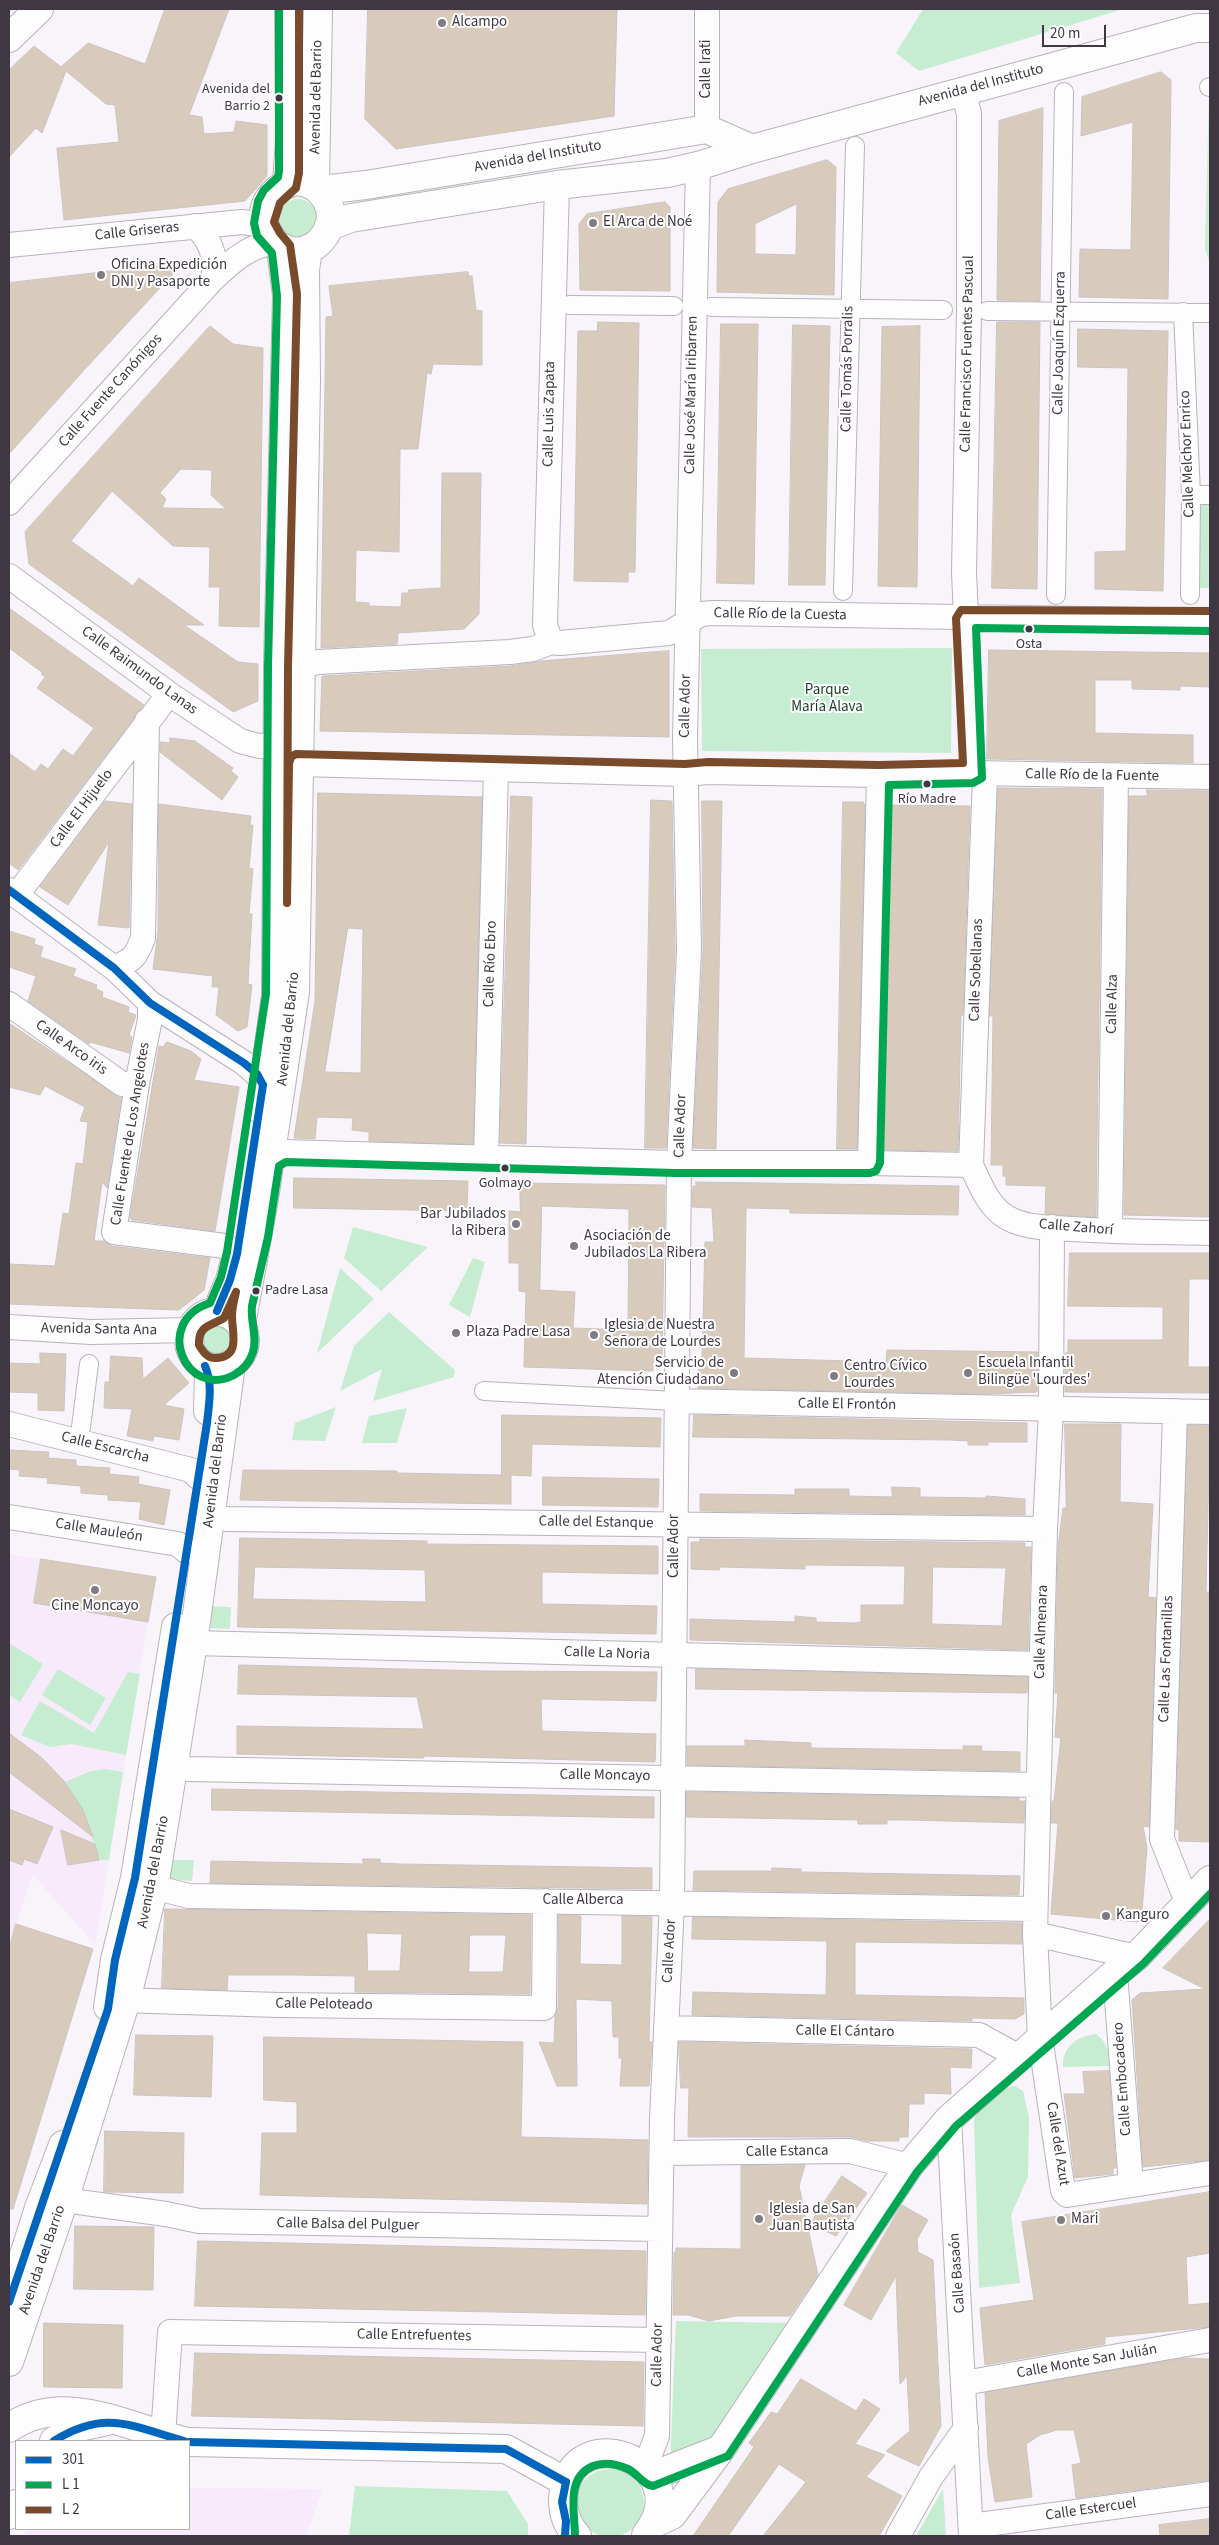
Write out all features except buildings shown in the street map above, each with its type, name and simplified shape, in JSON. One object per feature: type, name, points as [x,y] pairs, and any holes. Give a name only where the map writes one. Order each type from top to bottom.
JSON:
[{"type":"street","points":[[9,38],[39,9]]},
{"type":"street","name":"Avenida del Barrio","points":[[287,183],[290,140],[289,9]]},
{"type":"street","name":"Avenida del Barrio","points":[[318,9],[318,188]]},
{"type":"street","name":"Calle Irati","points":[[707,9],[708,129]]},
{"type":"street","name":"Avenida del Instituto","points":[[329,226],[351,218],[557,185],[667,173],[698,166],[752,149],[964,90],[1196,28],[1210,28]]},
{"type":"street","name":"Calle Francisco Fuentes Pascual","points":[[964,90],[970,114],[969,310],[964,572],[979,774]]},
{"type":"street","name":"Calle Joaquín Ezquerra","points":[[1056,595],[1064,92]]},
{"type":"street","points":[[708,129],[752,149]]},
{"type":"street","name":"Avenida del Instituto","points":[[318,188],[366,186],[708,129]]},
{"type":"street","name":"Calle Tomás Porralis","points":[[843,591],[849,309],[855,146]]},
{"type":"street","name":"Calle José María Iribarren","points":[[687,623],[698,166]]},
{"type":"street","points":[[298,181],[318,188],[329,210],[329,226],[318,243],[298,252],[273,239],[264,213],[268,200],[287,183],[298,181]]},
{"type":"street","name":"Calle Luis Zapata","points":[[551,642],[545,625],[557,185]]},
{"type":"street","name":"Calle Griseras","points":[[9,245],[242,222],[273,239]]},
{"type":"street","points":[[195,226],[211,248],[215,260],[213,279]]},
{"type":"street","name":"Avenida del Barrio","points":[[241,1325],[270,1160],[295,992],[286,294],[273,239]]},
{"type":"street","name":"Calle Fuente Canónigos","points":[[9,503],[213,279],[252,248],[273,239]]},
{"type":"street","name":"Avenida del Barrio","points":[[217,1311],[230,1280],[237,1254],[276,995],[291,762],[300,669],[306,380],[305,270],[308,249]]},
{"type":"street","points":[[569,305],[674,306]]},
{"type":"street","points":[[711,307],[943,310]]},
{"type":"street","points":[[987,311],[1210,313]]},
{"type":"street","name":"Calle Melchor Enrico","points":[[1183,312],[1191,494],[1190,595]]},
{"type":"street","points":[[1191,494],[1210,495]]},
{"type":"street","name":"Calle Raimundo Lanas","points":[[9,576],[169,694],[240,741],[260,746],[291,762],[685,774]]},
{"type":"street","name":"Calle Río de la Cuesta","points":[[300,669],[318,662],[510,652],[533,649],[551,642],[560,643],[669,633],[701,614],[713,613],[1210,622]]},
{"type":"street","name":"Calle Ador","points":[[649,2471],[657,2436],[660,2229],[672,1902],[679,1163],[689,950],[685,774],[687,623]]},
{"type":"street","name":"Calle El Hijuelo","points":[[13,893],[169,694]]},
{"type":"street","points":[[114,968],[129,962],[137,954],[143,938],[147,721]]},
{"type":"street","name":"Calle Río Ebro","points":[[486,1159],[496,769]]},
{"type":"street","name":"Calle Río de la Fuente","points":[[685,774],[708,772],[879,775],[979,774],[1210,778]]},
{"type":"street","name":"Calle Sobellanas","points":[[971,1165],[979,774]]},
{"type":"street","points":[[870,1163],[879,775]]},
{"type":"street","name":"Calle Alza","points":[[1110,1231],[1116,776]]},
{"type":"street","points":[[13,893],[114,968],[150,1003],[244,1063],[257,1074],[263,1085]]},
{"type":"street","name":"Calle Fuente de Los Angelotes","points":[[150,1003],[146,1044],[137,1084],[114,1232],[225,1246],[237,1254]]},
{"type":"street","name":"Calle Arco iris","points":[[9,1004],[122,1084],[137,1084]]},
{"type":"street","points":[[270,1160],[283,1152],[679,1163],[971,1165]]},
{"type":"street","name":"Calle Zahorí","points":[[971,1165],[986,1197],[998,1211],[1014,1221],[1052,1228],[1210,1233]]},
{"type":"street","name":"Calle Almenara","points":[[1040,2037],[1035,1909],[1050,1409],[1052,1228]]},
{"type":"street","points":[[217,1311],[234,1318],[241,1325],[245,1343],[243,1352],[218,1366],[192,1355],[188,1338],[190,1330],[200,1316],[217,1311]]},
{"type":"street","name":"Avenida Santa Ana","points":[[9,1327],[91,1332],[190,1330]]},
{"type":"street","points":[[80,1427],[88,1364]]},
{"type":"street","name":"Avenida del Barrio","points":[[9,2362],[58,2189],[117,2004],[173,1764],[184,1639],[186,1551],[210,1392],[209,1375],[218,1366]]},
{"type":"street","name":"Avenida del Barrio","points":[[145,1882],[184,1639],[212,1509],[218,1366]]},
{"type":"street","name":"Calle El Frontón","points":[[484,1391],[676,1401],[1210,1412]]},
{"type":"street","name":"Calle Las Fontanillas","points":[[1175,1411],[1162,1839],[1187,1902]]},
{"type":"street","name":"Calle Escarcha","points":[[9,1424],[191,1470],[198,1477]]},
{"type":"street","name":"Calle del Estanque","points":[[212,1509],[219,1517],[226,1519],[1045,1529]]},
{"type":"street","name":"Calle Mauleón","points":[[9,1517],[178,1544],[186,1551]]},
{"type":"street","name":"Calle La Noria","points":[[184,1639],[674,1656],[1041,1664]]},
{"type":"street","name":"Calle Moncayo","points":[[173,1764],[188,1769],[1038,1785]]},
{"type":"street","points":[[650,2530],[672,2515],[722,2449],[909,2166],[949,2119],[1040,2037],[1125,1965],[1210,1880]]},
{"type":"street","name":"Calle Alberca","points":[[145,1882],[190,1896],[1035,1909]]},
{"type":"street","name":"Calle Peloteado","points":[[117,2004],[544,2008],[545,1901]]},
{"type":"street","points":[[1035,1934],[1125,1965]]},
{"type":"street","name":"Calle Embocadero","points":[[1125,1965],[1130,2185]]},
{"type":"street","name":"Calle El Cántaro","points":[[666,2028],[979,2035],[1019,2057]]},
{"type":"street","name":"Calle del Azut","points":[[1040,2037],[1063,2191],[1067,2195],[1210,2173]]},
{"type":"street","name":"Calle Basaón","points":[[949,2119],[971,2531]]},
{"type":"street","name":"Calle Estanca","points":[[663,2153],[850,2151],[909,2166]]},
{"type":"street","name":"Avenida del Barrio","points":[[9,2302],[36,2214],[58,2189]]},
{"type":"street","name":"Calle Balsa del Pulguer","points":[[58,2189],[199,2221],[660,2229]]},
{"type":"street","name":"Calle Entrefuentes","points":[[179,2440],[170,2332],[659,2340]]},
{"type":"street","name":"Calle Monte San Julián","points":[[964,2383],[1210,2340]]},
{"type":"street","points":[[9,2428],[36,2413],[60,2410],[79,2411],[179,2440]]},
{"type":"street","points":[[56,2440],[92,2422],[111,2420]]},
{"type":"street","points":[[898,2536],[931,2477],[966,2428]]},
{"type":"street","points":[[190,2440],[506,2449],[566,2482]]},
{"type":"street","points":[[649,2471],[722,2449]]},
{"type":"street","points":[[569,2531],[562,2502],[566,2482],[581,2464],[602,2453],[617,2453],[632,2458],[649,2471],[660,2499],[650,2530]]},
{"type":"street","name":"Calle Estercuel","points":[[971,2531],[1210,2494]]},
{"type":"shaded area","points":[[9,1554],[41,1559],[34,1603],[148,1622],[95,1945],[33,1875],[9,1944]]},
{"type":"shaded area","points":[[190,2488],[323,2489],[306,2536],[21,2536],[27,2530],[190,2530]]},
{"type":"green space","points":[[923,9],[1135,9],[1120,10],[919,71],[896,53]]},
{"type":"green space","points":[[1210,57],[1210,264],[1205,249]]},
{"type":"green space","points":[[298,199],[311,205],[317,218],[311,231],[298,237],[285,231],[279,218],[285,205]]},
{"type":"green space","points":[[1195,503],[1210,503],[1210,588],[1196,588]]},
{"type":"green space","name":"Parque María Alava","points":[[952,648],[951,753],[702,751],[701,649]]},
{"type":"green space","points":[[353,1227],[428,1247],[381,1291],[344,1258]]},
{"type":"green space","points":[[473,1258],[485,1262],[470,1317],[449,1305]]},
{"type":"green space","points":[[340,1268],[374,1299],[317,1353]]},
{"type":"green space","points":[[389,1312],[455,1370],[454,1377],[373,1401],[382,1369],[340,1391],[354,1346]]},
{"type":"green space","points":[[216,1321],[230,1327],[236,1341],[230,1355],[216,1361],[202,1355],[196,1341],[202,1327]]},
{"type":"green space","points":[[336,1407],[325,1441],[292,1440],[295,1423]]},
{"type":"green space","points":[[407,1408],[397,1443],[362,1443],[369,1416]]},
{"type":"green space","points":[[211,1606],[231,1607],[230,1629],[210,1628]]},
{"type":"green space","points":[[9,1643],[43,1664],[20,1702],[9,1695]]},
{"type":"green space","points":[[58,1669],[106,1698],[90,1725],[42,1695]]},
{"type":"green space","points":[[128,1672],[140,1674],[126,1755],[71,1744],[50,1747],[21,1735],[40,1701],[94,1733]]},
{"type":"green space","points":[[105,1769],[123,1772],[109,1860],[99,1860],[83,1810],[65,1782],[91,1771]]},
{"type":"green space","points":[[172,1860],[194,1860],[192,1881],[168,1879]]},
{"type":"green space","points":[[1096,2034],[1107,2048],[1109,2066],[1063,2067],[1065,2054],[1072,2044],[1083,2037]]},
{"type":"green space","points":[[1015,2086],[1023,2091],[1029,2117],[1028,2177],[1011,2215],[1020,2283],[979,2288],[974,2121],[980,2109],[990,2098],[1002,2090]]},
{"type":"green space","points":[[676,2321],[793,2323],[714,2441],[670,2464]]},
{"type":"green space","points":[[603,2469],[617,2469],[629,2474],[639,2484],[644,2496],[644,2510],[639,2522],[629,2532],[617,2537],[603,2537],[591,2532],[581,2522],[576,2510],[576,2496],[581,2484],[591,2474]]},
{"type":"green space","points":[[355,2486],[507,2491],[528,2524],[528,2536],[349,2536]]},
{"type":"green space","points":[[943,2489],[946,2536],[916,2536]]},
{"type":"transit line","points":[[279,9],[279,171],[278,177],[264,190],[258,201],[254,223],[257,236],[272,253],[277,296],[268,666],[266,994],[227,1252],[221,1277],[210,1303],[192,1313],[183,1326],[179,1341],[182,1356],[190,1368],[202,1377],[217,1380],[234,1375],[246,1365],[252,1356],[255,1341],[252,1306],[268,1237],[279,1166],[286,1162],[675,1173],[870,1173],[876,1171],[880,1163],[889,785],[973,783],[982,778],[976,628],[1210,631]]},
{"type":"transit line","points":[[299,9],[299,173],[296,188],[280,203],[274,222],[290,245],[297,294],[288,666],[287,903],[289,764],[291,757],[296,754],[685,764],[708,762],[879,765],[963,763],[956,618],[961,610],[1210,611]]},
{"type":"transit line","name":"301","points":[[9,890],[114,968],[150,1003],[244,1063],[257,1074],[263,1085]]},
{"type":"transit line","name":"301","points":[[217,1311],[230,1280],[237,1254],[263,1085]]},
{"type":"transit line","points":[[236,1292],[232,1313],[234,1336],[232,1348],[225,1356],[217,1358],[208,1356],[199,1345],[201,1333],[206,1327],[224,1318],[236,1292]]},
{"type":"transit line","name":"301","points":[[9,2302],[108,2009],[115,1960],[135,1878],[207,1423],[210,1387],[205,1366]]},
{"type":"transit line","points":[[575,2536],[573,2506],[575,2487],[584,2471],[593,2466],[606,2464],[624,2467],[653,2486],[728,2456],[917,2172],[956,2126],[1143,1964],[1210,1894]]},
{"type":"transit line","name":"301","points":[[56,2440],[88,2425],[104,2423],[133,2426],[181,2440]]},
{"type":"transit line","name":"301","points":[[190,2442],[506,2449],[566,2482]]},
{"type":"transit line","name":"301","points":[[565,2536],[566,2521],[562,2502],[566,2482]]},
{"type":"place","name":"Alcampo","points":[[442,23]]},
{"type":"place","name":"Avenida del Barrio 2","points":[[279,98]]},
{"type":"place","name":"El Arca de Noé","points":[[593,223]]},
{"type":"place","name":"Oficina Expedición DNI y Pasaporte","points":[[101,275]]},
{"type":"place","name":"Osta","points":[[1029,629]]},
{"type":"place","name":"Río Madre","points":[[927,784]]},
{"type":"place","name":"Golmayo","points":[[505,1168]]},
{"type":"place","name":"Bar Jubilados la Ribera","points":[[516,1224]]},
{"type":"place","name":"Asociación de Jubilados La Ribera","points":[[574,1246]]},
{"type":"place","name":"Padre Lasa","points":[[256,1291]]},
{"type":"place","name":"Plaza Padre Lasa","points":[[456,1333]]},
{"type":"place","name":"Iglesia de Nuestra Señora de Lourdes","points":[[594,1335]]},
{"type":"place","name":"Servicio de Atención Ciudadano","points":[[734,1373]]},
{"type":"place","name":"Escuela Infantil Bilingüe 'Lourdes'","points":[[968,1373]]},
{"type":"place","name":"Centro Cívico Lourdes","points":[[834,1376]]},
{"type":"place","name":"Cine Moncayo","points":[[95,1590]]},
{"type":"place","name":"Kanguro","points":[[1106,1916]]},
{"type":"place","name":"Iglesia de San Juan Bautista","points":[[759,2219]]},
{"type":"place","name":"Mari","points":[[1061,2220]]}]
